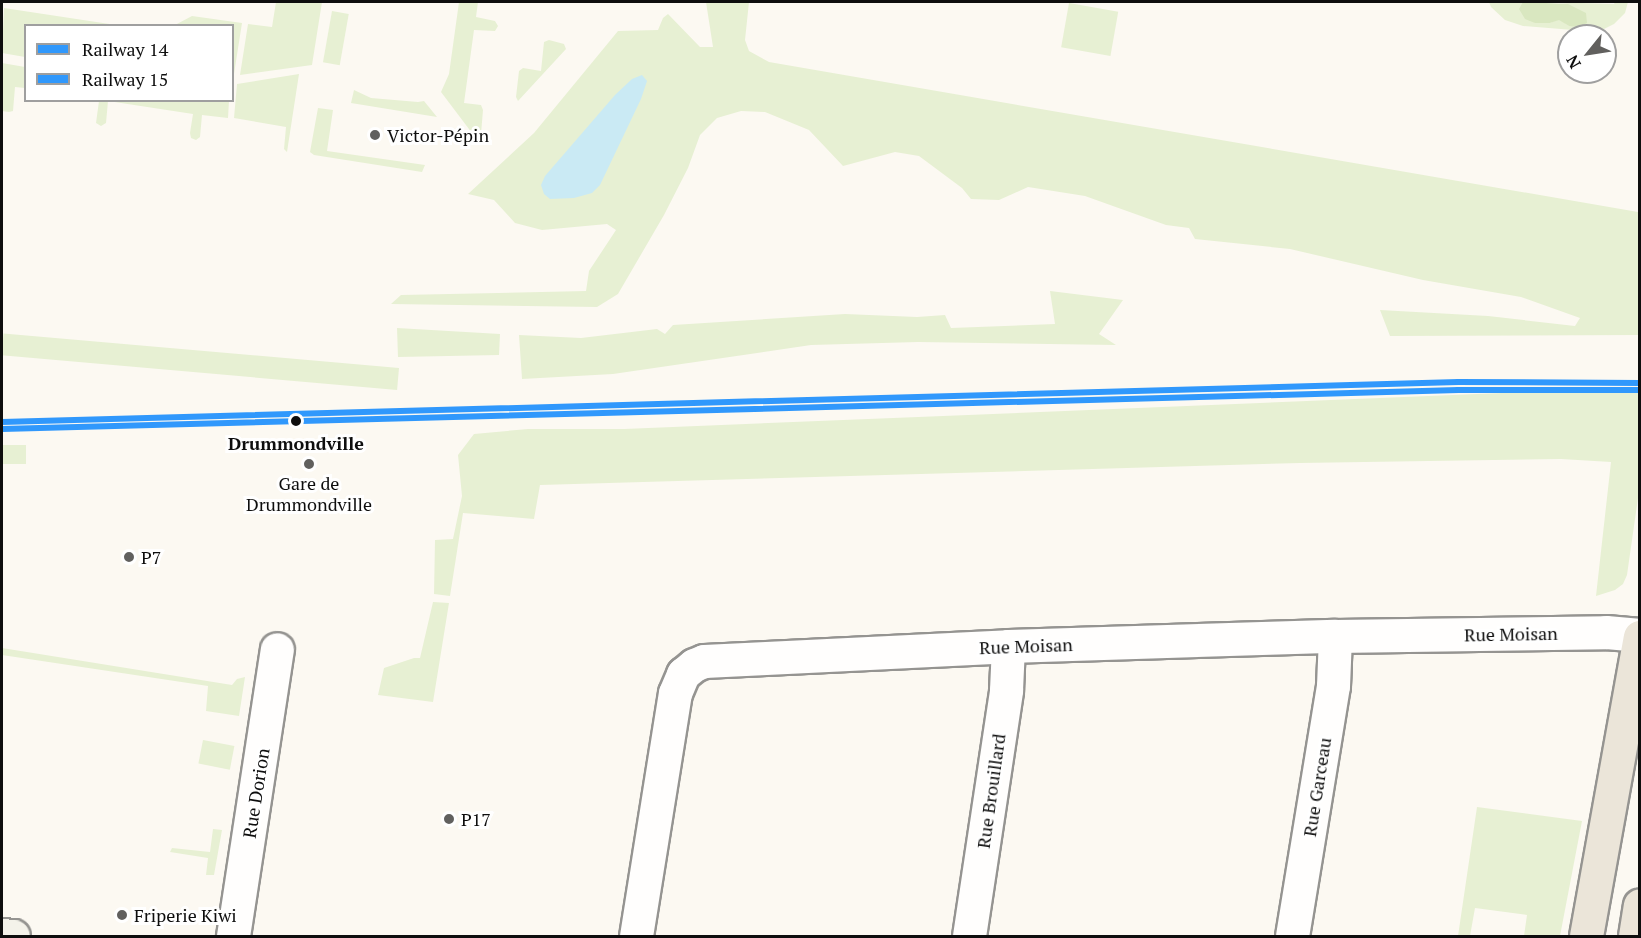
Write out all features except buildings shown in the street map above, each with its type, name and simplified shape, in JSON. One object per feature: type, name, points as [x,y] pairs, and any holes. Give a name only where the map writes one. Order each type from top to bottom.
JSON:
[{"type":"main road","points":[[1586,936],[1640,636]]},
{"type":"main road","points":[[1635,936],[1640,905]]},
{"type":"street","name":"Rue Moisan","points":[[636,936],[675,693],[683,674],[689,668],[709,661],[1008,646],[1335,636],[1606,632],[1640,636]]},
{"type":"street","name":"Rue Garceau","points":[[1292,936],[1333,687],[1335,636]]},
{"type":"street","name":"Rue Brouillard","points":[[969,936],[1006,690],[1008,646]]},
{"type":"street","name":"Rue Dorion","points":[[233,936],[277,649]]},
{"type":"street","points":[[2,935],[13,936]]},
{"type":"green space","points":[[276,2],[322,2],[312,65],[240,75],[248,24],[272,27]]},
{"type":"green space","points":[[459,2],[478,2],[476,17],[495,21],[498,26],[495,31],[474,30],[464,103],[481,105],[483,110],[481,134],[475,137],[441,92],[449,74]]},
{"type":"green space","points":[[706,2],[749,2],[745,40],[749,51],[769,62],[1638,212],[1639,207],[1639,335],[1390,336],[1380,310],[1488,316],[1575,326],[1580,318],[1521,297],[1423,280],[1290,249],[1195,239],[1189,228],[1166,225],[1085,196],[1028,187],[999,200],[971,199],[962,188],[919,156],[895,152],[843,166],[809,130],[765,112],[741,111],[717,118],[700,135],[688,168],[664,215],[618,294],[597,307],[391,304],[401,295],[586,291],[589,271],[616,230],[607,224],[542,230],[515,223],[494,200],[468,194],[534,133],[618,31],[658,30],[663,18],[668,14],[700,47],[713,47]]},
{"type":"green space","points":[[1489,2],[1523,2],[1535,23],[1550,23],[1559,19],[1566,24],[1557,24],[1557,29],[1523,26],[1505,20],[1491,7]]},
{"type":"green space","points":[[1523,2],[1568,4],[1586,13],[1587,23],[1566,24],[1559,20],[1550,23],[1535,23],[1525,19],[1519,9]]},
{"type":"green space","points":[[1548,2],[1614,4],[1615,2],[1628,2],[1625,13],[1614,24],[1569,24],[1568,4]]},
{"type":"green space","points":[[1069,3],[1118,12],[1110,56],[1061,47]]},
{"type":"green space","points":[[4,8],[109,24],[24,24],[24,57],[2,53]]},
{"type":"green space","points":[[332,11],[349,14],[340,65],[323,62]]},
{"type":"green space","points":[[192,16],[242,23],[234,74],[234,24],[177,24]]},
{"type":"green space","points":[[549,40],[564,44],[566,49],[518,101],[516,97],[519,71],[523,68],[541,71],[544,42]]},
{"type":"green space","points":[[2,63],[24,67],[24,88],[15,87],[13,111],[2,111]]},
{"type":"green space","points":[[299,74],[287,152],[284,149],[286,127],[234,118],[237,84]]},
{"type":"green space","points":[[354,90],[371,98],[424,101],[437,117],[351,103]]},
{"type":"green space","points":[[99,102],[108,102],[106,123],[101,126],[96,123]]},
{"type":"green space","points":[[115,102],[229,102],[228,118],[202,115],[200,137],[196,140],[191,138],[190,133],[193,114]]},
{"type":"green space","points":[[318,108],[333,110],[327,151],[425,165],[422,172],[314,155],[310,152]]},
{"type":"green space","points":[[1050,291],[1123,300],[1099,334],[1116,345],[918,342],[811,345],[613,374],[522,379],[519,335],[581,338],[657,329],[665,334],[673,325],[845,314],[917,317],[945,315],[951,328],[1055,324]]},
{"type":"green space","points":[[397,328],[500,334],[499,355],[398,357]]},
{"type":"green space","points":[[4,333],[399,368],[397,390],[2,355]]},
{"type":"green space","points":[[1626,388],[1640,390],[1640,484],[1627,575],[1623,584],[1615,590],[1596,596],[1611,462],[1561,459],[1300,463],[540,485],[534,519],[463,513],[450,596],[434,594],[435,540],[453,539],[462,496],[458,455],[474,434],[528,429],[624,429]]},
{"type":"green space","points":[[2,445],[26,445],[26,464],[2,464]]},
{"type":"green space","points":[[433,602],[449,603],[433,702],[378,695],[384,668],[420,658]]},
{"type":"green space","points":[[2,648],[232,685],[237,679],[245,677],[239,716],[206,711],[208,686],[2,655]]},
{"type":"green space","points":[[203,740],[234,746],[230,770],[198,764]]},
{"type":"green space","points":[[1477,807],[1582,821],[1560,936],[1524,936],[1527,915],[1475,908],[1470,936],[1458,936]]},
{"type":"green space","points":[[213,829],[222,830],[214,875],[206,875],[208,858],[170,852],[172,848],[210,852]]},
{"type":"water","points":[[642,75],[647,81],[641,99],[600,185],[592,193],[574,198],[550,199],[544,194],[541,185],[545,176],[615,95],[632,79]]},
{"type":"rail line","name":"14","points":[[2,422],[1458,382],[1640,383]]},
{"type":"rail line","name":"15","points":[[2,429],[1458,390],[1640,390]]},
{"type":"place","name":"Victor-Pépin","points":[[375,135]]},
{"type":"place","name":"Drummondville","points":[[296,421]]},
{"type":"place","name":"Gare de Drummondville","points":[[309,464]]},
{"type":"place","name":"P7","points":[[129,557]]},
{"type":"place","name":"P17","points":[[449,819]]},
{"type":"place","name":"Friperie Kiwi","points":[[122,915]]}]
